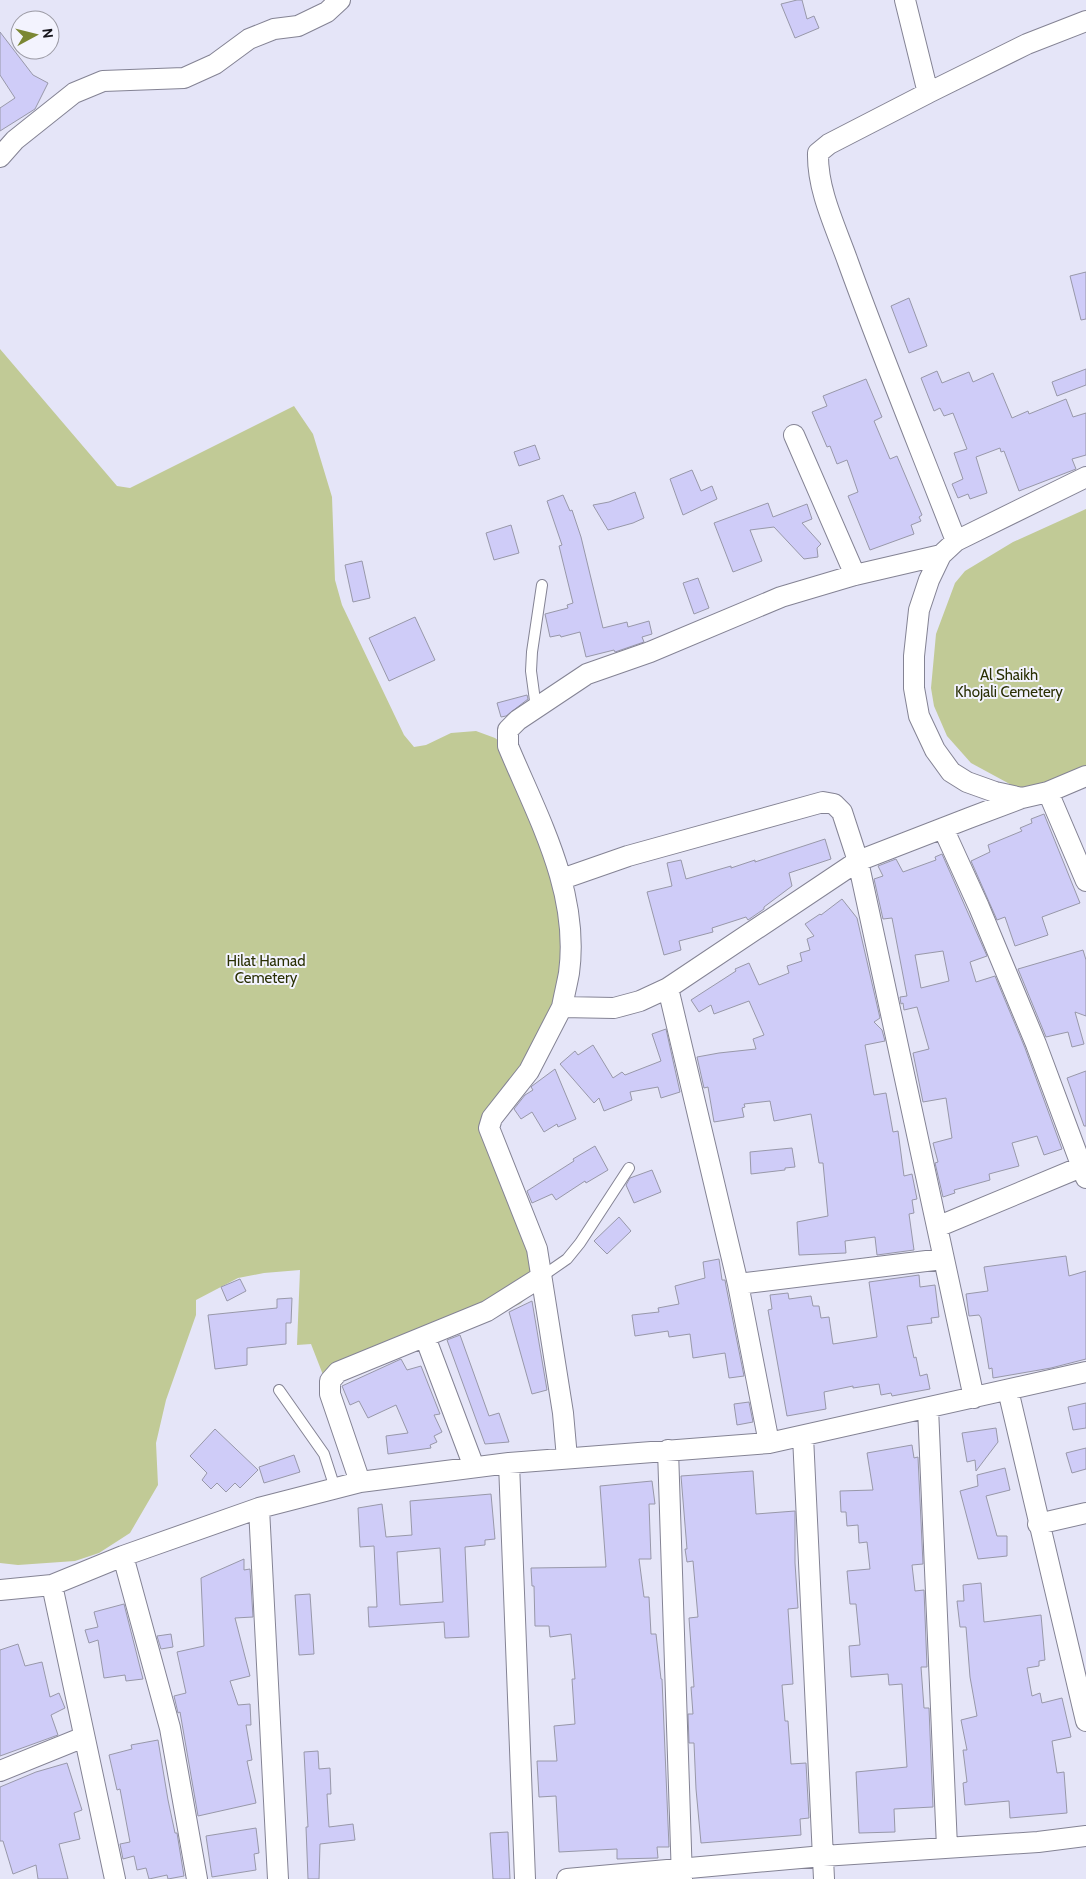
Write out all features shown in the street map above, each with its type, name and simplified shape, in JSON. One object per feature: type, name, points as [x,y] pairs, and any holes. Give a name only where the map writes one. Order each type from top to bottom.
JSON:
[{"type":"street","points":[[0,157],[15,140],[74,93],[103,81],[184,78],[215,64],[249,39],[274,30],[298,26],[327,12],[340,0]]},
{"type":"street","points":[[905,0],[928,93]]},
{"type":"street","points":[[956,541],[868,318],[826,199],[817,169],[818,154],[829,144],[928,93],[1027,44],[1086,21]]},
{"type":"street","points":[[794,435],[854,575]]},
{"type":"street","points":[[1022,798],[994,792],[967,782],[951,772],[935,750],[920,716],[914,688],[914,656],[919,610],[929,580],[941,555],[956,541],[1086,477]]},
{"type":"street","points":[[567,1458],[537,1249],[489,1128],[492,1118],[530,1071],[562,1007],[569,972],[568,906],[562,879],[552,849],[508,746],[508,730],[518,720],[587,674],[650,652],[781,597],[854,575],[941,555]]},
{"type":"street","points":[[562,1007],[614,1008],[640,1001],[668,988],[858,861],[1022,798],[1048,792],[1086,776]]},
{"type":"street","points":[[1048,792],[1086,881]]},
{"type":"street","points":[[562,879],[628,856],[823,802],[834,804],[842,812],[858,861],[974,1398]]},
{"type":"street","points":[[936,1227],[1085,1170],[979,907],[942,828]]},
{"type":"street","points":[[668,988],[738,1284],[769,1443]]},
{"type":"street","points":[[738,1284],[943,1259]]},
{"type":"street","points":[[360,1482],[330,1394],[330,1381],[338,1372],[487,1311],[541,1277]]},
{"type":"street","points":[[425,1337],[474,1467]]},
{"type":"street","points":[[0,1590],[52,1585],[123,1556],[259,1508],[360,1482],[509,1463],[769,1443],[1086,1372]]},
{"type":"street","points":[[1008,1390],[1086,1722]]},
{"type":"street","points":[[928,1408],[947,1847]]},
{"type":"street","points":[[803,1436],[824,1879]]},
{"type":"street","points":[[668,1450],[682,1874]]},
{"type":"street","points":[[509,1463],[525,1879]]},
{"type":"street","points":[[259,1508],[278,1879]]},
{"type":"street","points":[[1038,1524],[1086,1513]]},
{"type":"street","points":[[123,1556],[170,1728],[197,1879]]},
{"type":"street","points":[[52,1585],[115,1879]]},
{"type":"street","points":[[0,1771],[84,1737]]},
{"type":"street","points":[[567,1879],[682,1874],[823,1856],[1038,1842],[1086,1836]]},
{"type":"lane","points":[[536,708],[531,670],[542,585]]},
{"type":"lane","points":[[541,1277],[567,1259],[580,1243],[629,1168]]},
{"type":"lane","points":[[279,1390],[324,1454],[335,1488]]},
{"type":"green space","name":"Hilat Hamad Cemetery","points":[[0,349],[117,486],[130,488],[294,406],[313,434],[332,497],[335,580],[342,605],[404,735],[414,747],[426,745],[451,733],[476,731],[495,738],[511,750],[567,887],[569,993],[481,1127],[537,1267],[530,1295],[520,1304],[450,1335],[325,1380],[311,1344],[297,1345],[300,1270],[264,1273],[238,1278],[196,1300],[196,1315],[166,1400],[156,1443],[158,1485],[130,1533],[99,1553],[75,1561],[18,1565],[0,1563]]},
{"type":"green space","name":"Al Shaikh Khojali Cemetery","points":[[1086,509],[1086,771],[1039,790],[1019,789],[971,763],[947,736],[934,706],[931,688],[936,634],[955,583],[965,571],[1013,542]]},
{"type":"building","points":[[802,0],[807,19],[814,16],[819,28],[795,38],[781,4]]},
{"type":"building","points":[[0,32],[10,45],[10,60],[21,60],[33,75],[48,83],[35,109],[0,131],[0,108],[15,98],[0,75]]},
{"type":"building","points":[[1086,272],[1086,319],[1081,320],[1070,276]]},
{"type":"building","points":[[909,298],[927,346],[909,353],[891,306]]},
{"type":"building","points":[[1086,369],[1086,385],[1057,396],[1052,382]]},
{"type":"building","points":[[937,371],[942,383],[969,372],[973,382],[993,373],[1012,418],[1028,411],[1029,414],[1066,399],[1073,417],[1086,413],[1086,455],[1072,459],[1076,469],[1019,491],[1004,451],[1001,452],[1000,448],[976,457],[987,493],[970,499],[968,494],[958,498],[952,484],[963,479],[954,453],[967,449],[953,413],[944,416],[940,408],[934,411],[921,378]]},
{"type":"building","points":[[866,379],[882,417],[874,421],[890,459],[897,456],[922,515],[919,517],[921,521],[911,525],[914,534],[870,550],[848,496],[858,492],[847,460],[837,464],[830,446],[827,447],[812,412],[827,406],[823,396]]},
{"type":"building","points":[[535,445],[540,459],[519,466],[514,452]]},
{"type":"building","points":[[692,470],[701,491],[712,486],[717,499],[683,515],[670,479]]},
{"type":"building","points":[[635,492],[644,518],[608,530],[593,505],[609,502]]},
{"type":"building","points":[[563,495],[570,511],[572,510],[581,537],[603,628],[627,622],[628,627],[649,621],[652,634],[642,637],[644,642],[615,652],[614,650],[586,657],[580,632],[561,637],[560,635],[550,637],[545,614],[568,608],[567,605],[573,603],[559,546],[562,545],[547,501]]},
{"type":"building","points":[[768,503],[773,517],[807,504],[812,519],[802,523],[821,544],[817,548],[818,557],[804,559],[774,527],[750,530],[762,561],[733,572],[714,523]]},
{"type":"building","points":[[511,525],[519,553],[494,560],[486,533]]},
{"type":"building","points":[[362,561],[370,598],[353,602],[345,565]]},
{"type":"building","points":[[698,578],[709,608],[694,614],[683,583]]},
{"type":"building","points":[[415,617],[435,660],[389,681],[369,638]]},
{"type":"building","points":[[527,695],[528,699],[506,716],[501,717],[497,703]]},
{"type":"building","points":[[1044,814],[1080,903],[1042,917],[1048,935],[1015,946],[1005,917],[997,920],[971,861],[990,852],[988,845],[1022,831],[1020,828],[1032,823],[1031,819]]},
{"type":"building","points":[[825,839],[831,859],[789,873],[792,886],[764,907],[764,909],[748,920],[746,917],[712,928],[713,932],[679,941],[681,950],[664,955],[647,892],[672,886],[667,863],[681,860],[686,879],[755,860],[755,862]]},
{"type":"building","points":[[942,854],[987,956],[970,962],[976,982],[995,976],[1025,1048],[1062,1149],[1044,1155],[1037,1136],[1012,1143],[1019,1166],[989,1174],[990,1180],[954,1190],[955,1193],[943,1197],[935,1163],[938,1162],[933,1143],[952,1138],[946,1098],[923,1102],[913,1053],[929,1049],[917,1007],[904,1010],[903,1003],[901,1004],[900,997],[907,996],[892,918],[883,919],[874,879],[883,876],[878,866],[896,859],[903,872],[936,860],[935,857]],"holes":[[[943,951],[949,981],[921,988],[915,955]]]},
{"type":"building","points":[[842,899],[857,918],[880,1018],[874,1022],[882,1030],[885,1041],[865,1045],[874,1095],[886,1093],[893,1132],[898,1131],[904,1176],[912,1174],[917,1199],[912,1200],[914,1213],[909,1214],[914,1250],[877,1255],[875,1237],[845,1241],[846,1253],[799,1255],[797,1222],[828,1216],[823,1163],[819,1163],[811,1114],[774,1121],[770,1101],[744,1104],[745,1107],[742,1108],[744,1117],[714,1122],[708,1087],[704,1088],[697,1057],[756,1049],[753,1039],[764,1035],[749,1001],[714,1014],[711,1005],[699,1012],[691,1000],[736,971],[735,969],[749,963],[759,985],[789,973],[787,966],[802,961],[800,953],[810,950],[807,939],[814,936],[805,924],[821,915]]},
{"type":"building","points":[[1083,950],[1086,960],[1086,1016],[1075,1012],[1084,1044],[1072,1047],[1068,1032],[1046,1037],[1018,969]]},
{"type":"building","points":[[666,1029],[680,1092],[661,1098],[658,1087],[630,1092],[632,1100],[604,1111],[599,1098],[594,1103],[560,1064],[575,1051],[578,1055],[593,1045],[613,1078],[622,1072],[625,1075],[661,1061],[652,1034]]},
{"type":"building","points":[[555,1069],[576,1119],[558,1127],[557,1124],[544,1132],[532,1112],[521,1119],[514,1109],[525,1095],[533,1090],[532,1086]]},
{"type":"building","points":[[1086,1071],[1086,1126],[1084,1126],[1067,1078]]},
{"type":"building","points":[[595,1146],[608,1170],[586,1183],[585,1181],[556,1200],[552,1194],[532,1203],[527,1191]]},
{"type":"building","points":[[792,1148],[795,1167],[751,1174],[750,1152]]},
{"type":"building","points":[[652,1170],[661,1192],[634,1203],[626,1185],[630,1178]]},
{"type":"building","points":[[619,1217],[631,1231],[607,1254],[594,1241]]},
{"type":"building","points":[[1066,1256],[1069,1276],[1086,1271],[1086,1359],[1051,1368],[993,1378],[992,1368],[989,1369],[981,1318],[979,1315],[969,1316],[966,1294],[988,1291],[984,1267]]},
{"type":"building","points":[[719,1259],[744,1376],[729,1378],[725,1353],[693,1358],[690,1334],[669,1337],[668,1331],[635,1336],[632,1315],[659,1312],[658,1308],[679,1304],[675,1286],[705,1278],[703,1262]]},
{"type":"building","points":[[919,1275],[920,1287],[935,1285],[939,1317],[931,1318],[932,1323],[907,1326],[920,1376],[927,1374],[930,1389],[892,1396],[891,1393],[881,1395],[879,1384],[853,1388],[853,1386],[824,1392],[826,1409],[787,1416],[768,1310],[772,1309],[770,1295],[788,1293],[789,1299],[811,1296],[813,1306],[819,1306],[821,1318],[829,1317],[833,1344],[877,1337],[869,1282]]},
{"type":"building","points":[[240,1279],[246,1291],[227,1301],[221,1287]]},
{"type":"building","points":[[292,1298],[291,1323],[286,1323],[286,1344],[247,1348],[247,1365],[215,1369],[208,1315],[277,1308],[277,1299]]},
{"type":"building","points":[[532,1301],[547,1390],[532,1394],[509,1312]]},
{"type":"building","points":[[460,1335],[489,1416],[499,1413],[509,1442],[485,1444],[447,1340]]},
{"type":"building","points":[[401,1359],[407,1370],[421,1366],[440,1414],[434,1415],[442,1432],[434,1436],[437,1442],[430,1445],[431,1448],[388,1454],[386,1436],[408,1433],[396,1405],[368,1418],[359,1401],[350,1405],[342,1386]]},
{"type":"building","points":[[749,1402],[753,1422],[737,1425],[734,1404]]},
{"type":"building","points":[[1086,1403],[1086,1428],[1073,1430],[1068,1407]]},
{"type":"building","points":[[996,1428],[998,1442],[976,1471],[975,1460],[967,1462],[962,1433]]},
{"type":"building","points":[[215,1429],[258,1470],[240,1488],[235,1483],[226,1492],[217,1483],[211,1489],[202,1480],[207,1473],[190,1456]]},
{"type":"building","points":[[912,1445],[914,1458],[918,1457],[923,1564],[912,1565],[915,1591],[924,1590],[927,1667],[921,1667],[924,1708],[929,1708],[933,1807],[894,1809],[895,1832],[859,1833],[856,1772],[907,1767],[902,1684],[889,1685],[888,1674],[851,1677],[849,1646],[860,1645],[856,1604],[850,1604],[847,1571],[870,1569],[867,1542],[859,1543],[858,1525],[847,1526],[846,1512],[841,1512],[840,1491],[873,1490],[867,1453]]},
{"type":"building","points":[[1086,1448],[1086,1469],[1072,1473],[1066,1453]]},
{"type":"building","points":[[294,1455],[300,1472],[264,1483],[259,1467]]},
{"type":"building","points":[[1005,1468],[1010,1490],[986,1496],[997,1536],[1007,1536],[1007,1556],[978,1559],[960,1491],[978,1486],[977,1475]]},
{"type":"building","points":[[753,1471],[756,1514],[795,1511],[795,1563],[798,1608],[788,1609],[793,1684],[782,1685],[785,1721],[788,1721],[791,1764],[806,1763],[809,1818],[800,1819],[801,1835],[701,1843],[694,1743],[689,1743],[688,1714],[693,1714],[691,1687],[694,1687],[689,1618],[698,1617],[693,1561],[687,1562],[685,1549],[687,1549],[681,1476]]},
{"type":"building","points":[[652,1481],[655,1504],[649,1504],[651,1559],[639,1559],[644,1597],[649,1597],[651,1634],[656,1634],[662,1679],[669,1847],[657,1847],[658,1858],[617,1859],[617,1849],[559,1852],[556,1796],[539,1797],[537,1761],[557,1761],[554,1726],[575,1724],[572,1679],[575,1679],[571,1634],[550,1637],[549,1626],[535,1626],[534,1586],[532,1586],[531,1568],[606,1567],[600,1486]]},
{"type":"building","points":[[491,1494],[495,1539],[485,1540],[485,1545],[465,1547],[469,1637],[445,1638],[444,1622],[369,1627],[368,1607],[377,1607],[374,1546],[360,1547],[358,1508],[382,1504],[386,1537],[412,1535],[410,1501]],"holes":[[[440,1548],[443,1602],[400,1605],[397,1552]]]},
{"type":"building","points":[[244,1559],[244,1570],[250,1569],[253,1617],[235,1618],[250,1676],[230,1681],[238,1705],[250,1704],[251,1725],[246,1725],[252,1760],[247,1761],[256,1803],[198,1816],[180,1712],[178,1713],[174,1696],[186,1693],[177,1652],[204,1646],[201,1578]]},
{"type":"building","points":[[981,1583],[984,1622],[1041,1615],[1045,1660],[1039,1661],[1039,1666],[1027,1668],[1032,1696],[1040,1693],[1042,1703],[1062,1698],[1071,1737],[1052,1741],[1057,1773],[1064,1772],[1067,1813],[1010,1818],[1009,1801],[965,1805],[963,1783],[967,1782],[963,1750],[967,1750],[961,1720],[977,1716],[970,1677],[966,1627],[960,1627],[957,1601],[964,1601],[963,1585]]},
{"type":"building","points":[[310,1594],[314,1654],[299,1655],[295,1595]]},
{"type":"building","points":[[124,1604],[143,1679],[126,1681],[125,1675],[104,1678],[98,1640],[89,1643],[85,1630],[98,1627],[94,1612]]},
{"type":"building","points":[[171,1634],[173,1647],[161,1649],[157,1636]]},
{"type":"building","points":[[18,1644],[25,1666],[42,1662],[50,1697],[59,1693],[65,1708],[51,1715],[58,1735],[0,1756],[0,1650]]},
{"type":"building","points":[[158,1740],[184,1876],[168,1879],[167,1875],[149,1879],[146,1868],[137,1870],[134,1856],[123,1859],[120,1844],[130,1842],[120,1789],[117,1790],[109,1755],[132,1749],[131,1745]]},
{"type":"building","points":[[318,1751],[319,1769],[330,1768],[331,1794],[327,1794],[329,1827],[353,1824],[355,1840],[320,1844],[319,1879],[308,1879],[306,1827],[308,1827],[304,1752]]},
{"type":"building","points":[[67,1763],[82,1810],[74,1813],[80,1839],[59,1844],[68,1879],[38,1879],[36,1865],[13,1874],[3,1841],[0,1841],[0,1787],[36,1772]]},
{"type":"building","points":[[256,1828],[259,1853],[254,1854],[256,1870],[212,1877],[206,1836]]},
{"type":"building","points":[[508,1832],[510,1879],[493,1879],[490,1833]]}]
